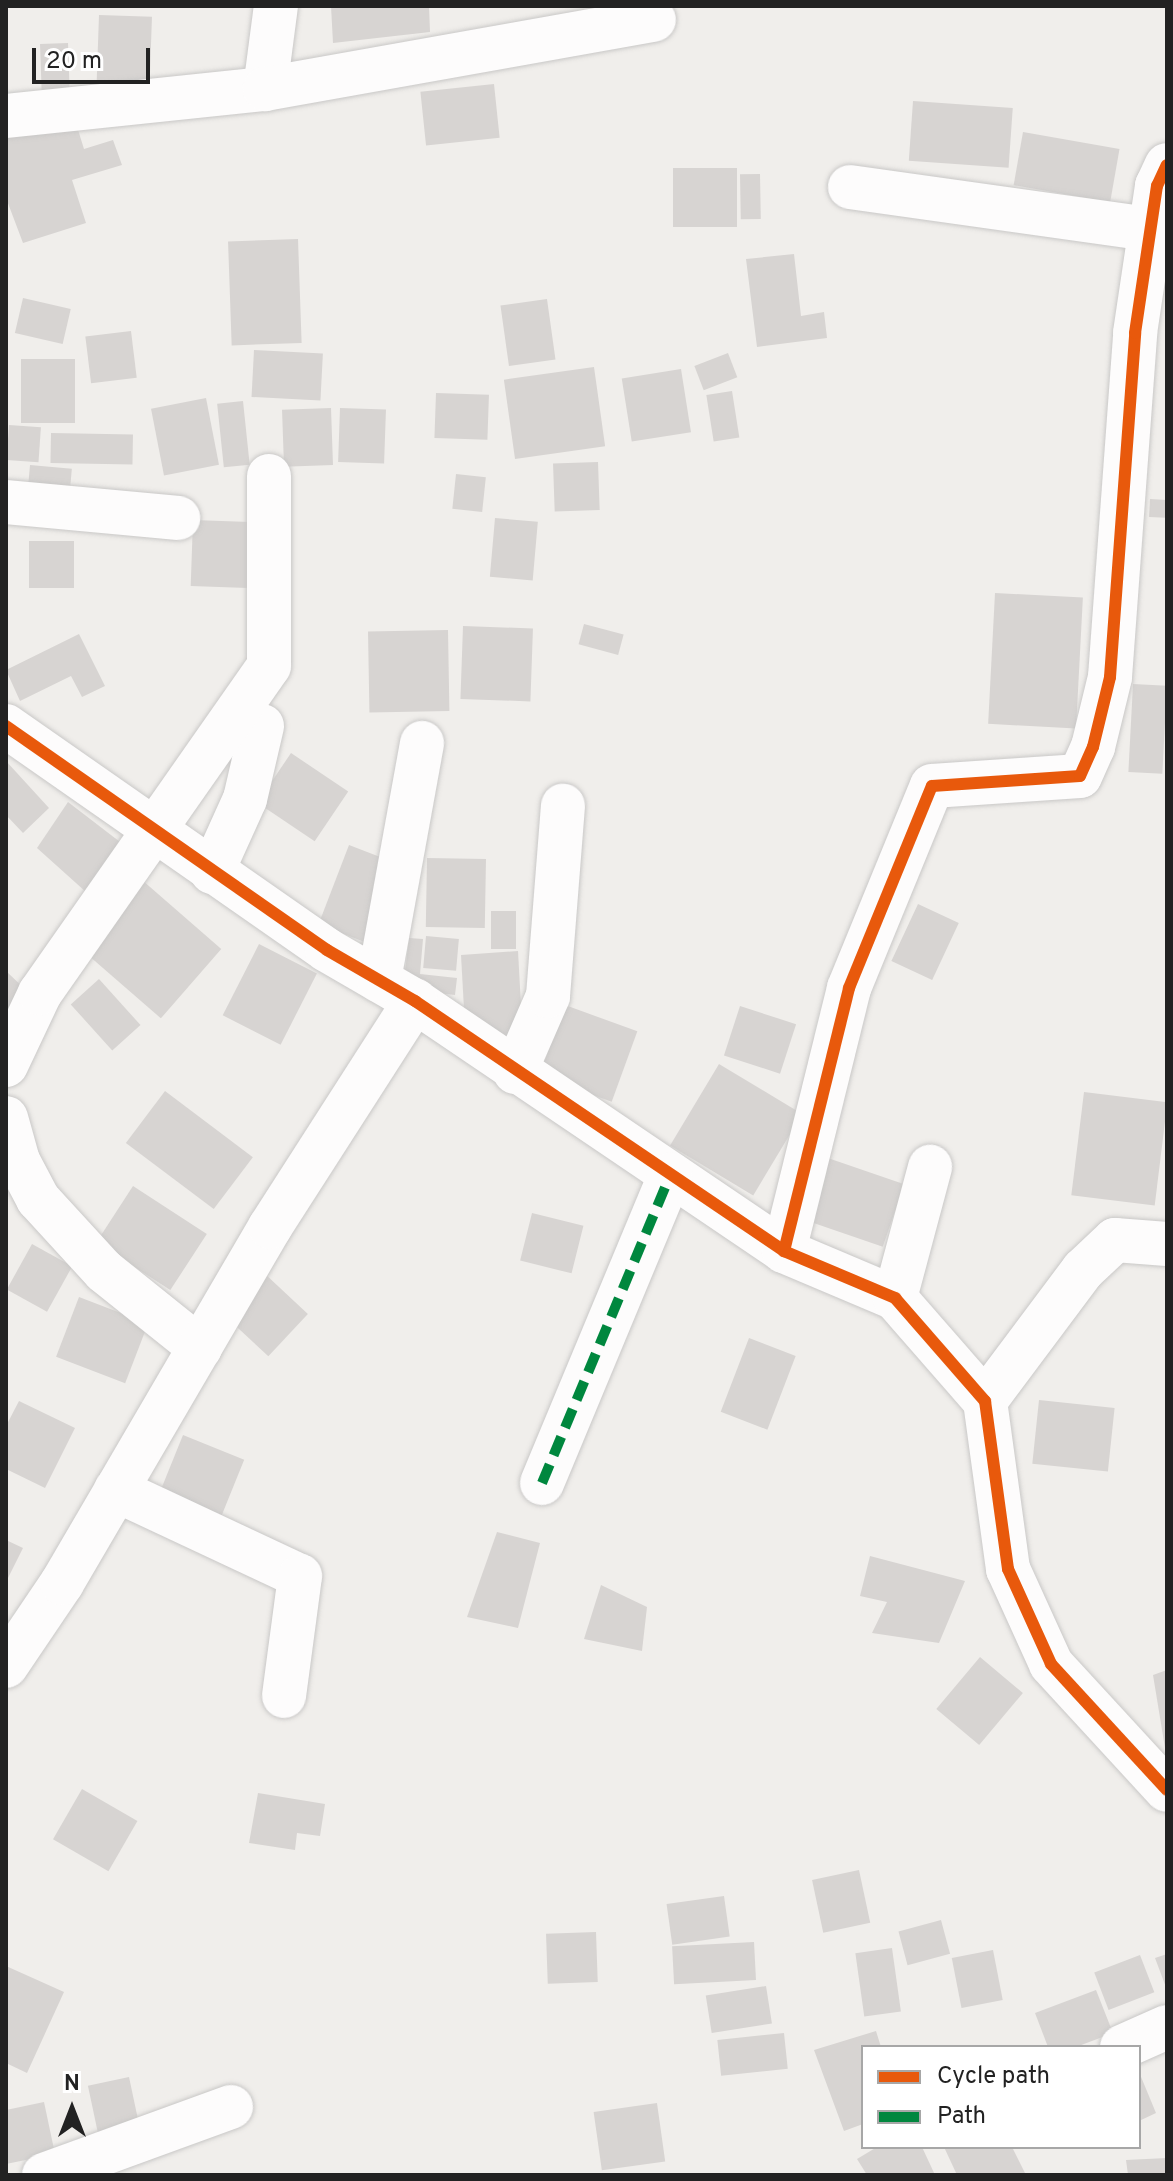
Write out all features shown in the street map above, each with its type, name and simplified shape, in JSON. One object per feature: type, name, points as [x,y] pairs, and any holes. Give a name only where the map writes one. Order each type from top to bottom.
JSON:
[{"type":"street","points":[[265,89],[276,6]]},
{"type":"street","points":[[6,116],[265,89],[654,20]]},
{"type":"street","points":[[784,1251],[849,988],[932,786],[1080,776],[1093,747],[1110,677],[1135,333],[1157,186],[1167,165]]},
{"type":"street","points":[[850,187],[1150,229]]},
{"type":"street","points":[[6,1065],[40,993],[269,666],[269,476]]},
{"type":"street","points":[[6,502],[178,518]]},
{"type":"street","points":[[6,726],[212,872],[397,991],[784,1251],[895,1298],[985,1401],[1008,1569],[1051,1664],[1167,1790]]},
{"type":"street","points":[[212,872],[245,799],[262,726]]},
{"type":"street","points":[[11,1649],[116,1490],[200,1348],[270,1227],[397,991],[422,743]]},
{"type":"street","points":[[515,1072],[548,996],[563,806]]},
{"type":"street","points":[[6,1118],[18,1161],[38,1199],[104,1271],[200,1348]]},
{"type":"street","points":[[895,1298],[930,1167]]},
{"type":"street","points":[[542,1483],[670,1175]]},
{"type":"street","points":[[985,1401],[1083,1270],[1115,1240],[1167,1244]]},
{"type":"street","points":[[116,1490],[300,1576],[284,1696]]},
{"type":"street","points":[[1126,2045],[1167,2027]]},
{"type":"street","points":[[44,2175],[231,2107]]},
{"type":"building","points":[[331,6],[429,6],[430,32],[333,43]]},
{"type":"building","points":[[99,15],[152,17],[149,90],[96,88]]},
{"type":"building","points":[[68,43],[70,92],[42,93],[40,44]]},
{"type":"building","points":[[494,84],[500,138],[426,145],[420,92]]},
{"type":"building","points":[[913,101],[1013,108],[1009,168],[909,161]]},
{"type":"building","points":[[74,117],[84,149],[113,140],[122,165],[72,180],[86,223],[23,243],[6,198],[6,138]]},
{"type":"building","points":[[1023,132],[1120,149],[1110,202],[1014,185]]},
{"type":"building","points":[[673,168],[737,168],[737,227],[673,227]]},
{"type":"building","points":[[740,174],[760,174],[761,219],[741,219]]},
{"type":"building","points":[[298,239],[302,343],[232,345],[228,241]]},
{"type":"building","points":[[794,254],[801,316],[824,312],[827,338],[757,347],[746,259]]},
{"type":"building","points":[[23,298],[71,309],[63,344],[15,333]]},
{"type":"building","points":[[547,299],[555,359],[509,366],[500,306]]},
{"type":"building","points":[[131,331],[137,378],[91,383],[85,337]]},
{"type":"building","points":[[254,350],[323,354],[320,401],[252,397]]},
{"type":"building","points":[[728,353],[737,377],[704,390],[694,366]]},
{"type":"building","points":[[21,359],[75,359],[75,423],[21,423]]},
{"type":"building","points":[[594,367],[605,446],[515,459],[504,380]]},
{"type":"building","points":[[681,369],[691,432],[632,442],[622,378]]},
{"type":"building","points":[[732,391],[739,437],[714,441],[706,395]]},
{"type":"building","points":[[436,393],[489,395],[487,440],[434,438]]},
{"type":"building","points":[[206,398],[219,465],[164,475],[151,409]]},
{"type":"building","points":[[243,401],[250,465],[224,467],[217,404]]},
{"type":"building","points":[[331,408],[333,465],[284,467],[282,410]]},
{"type":"building","points":[[340,408],[386,410],[384,464],[338,462]]},
{"type":"building","points":[[9,425],[41,427],[38,462],[7,460]]},
{"type":"building","points":[[51,433],[133,434],[132,464],[50,463]]},
{"type":"building","points":[[598,462],[600,510],[555,512],[553,464]]},
{"type":"building","points":[[30,465],[72,469],[70,493],[28,489]]},
{"type":"building","points":[[456,474],[486,477],[482,512],[452,509]]},
{"type":"building","points":[[1150,499],[1167,500],[1166,518],[1149,517]]},
{"type":"building","points":[[495,518],[538,522],[533,581],[490,577]]},
{"type":"building","points":[[193,520],[250,522],[248,588],[191,586]]},
{"type":"building","points":[[29,541],[74,541],[74,588],[29,588]]},
{"type":"building","points":[[995,593],[1083,598],[1076,728],[988,724]]},
{"type":"building","points":[[584,624],[624,635],[618,655],[579,644]]},
{"type":"building","points":[[463,626],[533,628],[530,701],[460,699]]},
{"type":"building","points":[[448,630],[449,711],[369,712],[368,631]]},
{"type":"building","points":[[79,634],[105,686],[82,697],[71,676],[20,701],[6,670]]},
{"type":"building","points":[[1133,684],[1167,686],[1162,774],[1128,772]]},
{"type":"building","points":[[291,753],[348,792],[315,841],[257,803]]},
{"type":"building","points":[[6,761],[49,808],[23,833],[6,815]]},
{"type":"building","points":[[68,802],[124,845],[86,892],[37,848]]},
{"type":"building","points":[[349,845],[394,862],[363,942],[319,924]]},
{"type":"building","points":[[427,858],[486,859],[485,928],[426,927]]},
{"type":"building","points":[[142,880],[221,949],[161,1018],[82,949]]},
{"type":"building","points":[[918,904],[959,923],[932,980],[891,961]]},
{"type":"building","points":[[491,911],[516,911],[516,949],[491,949]]},
{"type":"building","points":[[426,936],[459,939],[456,971],[423,968]]},
{"type":"building","points":[[409,938],[423,939],[420,974],[457,978],[455,995],[403,989]]},
{"type":"building","points":[[259,944],[317,974],[281,1045],[223,1015]]},
{"type":"building","points":[[518,951],[523,1042],[465,1027],[461,955]]},
{"type":"building","points":[[6,971],[27,991],[6,1014]]},
{"type":"building","points":[[99,979],[140,1025],[112,1051],[71,1004]]},
{"type":"building","points":[[565,1005],[637,1031],[612,1102],[539,1075]]},
{"type":"building","points":[[740,1006],[796,1024],[780,1074],[724,1055]]},
{"type":"building","points":[[719,1064],[802,1114],[753,1195],[670,1145]]},
{"type":"building","points":[[165,1091],[253,1157],[214,1209],[126,1143]]},
{"type":"building","points":[[1084,1092],[1167,1102],[1155,1205],[1071,1195]]},
{"type":"building","points":[[822,1156],[904,1184],[883,1247],[801,1218]]},
{"type":"building","points":[[133,1186],[207,1234],[170,1290],[97,1242]]},
{"type":"building","points":[[532,1213],[583,1226],[572,1273],[520,1261]]},
{"type":"building","points":[[32,1244],[72,1266],[47,1312],[7,1289]]},
{"type":"building","points":[[264,1273],[308,1314],[268,1356],[224,1315]]},
{"type":"building","points":[[79,1297],[148,1324],[125,1383],[56,1357]]},
{"type":"building","points":[[749,1338],[796,1356],[767,1430],[721,1412]]},
{"type":"building","points":[[1039,1400],[1115,1408],[1108,1472],[1032,1464]]},
{"type":"building","points":[[19,1401],[75,1428],[45,1488],[6,1469],[6,1426]]},
{"type":"building","points":[[183,1435],[244,1460],[220,1519],[159,1494]]},
{"type":"building","points":[[497,1532],[540,1543],[518,1628],[467,1617]]},
{"type":"building","points":[[6,1540],[23,1548],[6,1582]]},
{"type":"building","points":[[870,1556],[965,1581],[939,1643],[872,1633],[887,1602],[860,1596]]},
{"type":"building","points":[[601,1585],[647,1607],[642,1651],[584,1639]]},
{"type":"building","points":[[980,1657],[1023,1693],[979,1745],[936,1709]]},
{"type":"building","points":[[1167,1670],[1167,1748],[1165,1748],[1153,1675]]},
{"type":"building","points":[[82,1789],[137,1821],[108,1871],[53,1839]]},
{"type":"building","points":[[258,1793],[325,1804],[320,1836],[297,1833],[295,1850],[249,1843]]},
{"type":"building","points":[[859,1870],[870,1923],[823,1933],[812,1880]]},
{"type":"building","points":[[724,1896],[730,1937],[672,1945],[667,1904]]},
{"type":"building","points":[[941,1920],[950,1954],[908,1965],[898,1931]]},
{"type":"building","points":[[596,1932],[598,1982],[548,1984],[546,1934]]},
{"type":"building","points":[[754,1942],[756,1980],[674,1984],[672,1946]]},
{"type":"building","points":[[892,1948],[901,2011],[864,2017],[855,1953]]},
{"type":"building","points":[[993,1950],[1003,2000],[962,2008],[952,1958]]},
{"type":"building","points":[[1167,1954],[1167,1990],[1155,1958]]},
{"type":"building","points":[[1140,1955],[1154,1992],[1109,2010],[1094,1973]]},
{"type":"building","points":[[6,1966],[64,1992],[27,2073],[6,2063]]},
{"type":"building","points":[[766,1986],[772,2024],[712,2033],[706,1996]]},
{"type":"building","points":[[1096,1990],[1113,2033],[1081,2045],[1047,2045],[1035,2013]]},
{"type":"building","points":[[876,2031],[880,2045],[861,2045],[861,2125],[844,2131],[814,2050]]},
{"type":"building","points":[[784,2033],[788,2069],[721,2076],[717,2040]]},
{"type":"building","points":[[129,2077],[139,2126],[98,2135],[88,2086]]},
{"type":"building","points":[[1141,2077],[1156,2113],[1141,2120]]},
{"type":"building","points":[[44,2102],[55,2154],[6,2164],[6,2110]]},
{"type":"building","points":[[657,2103],[665,2161],[602,2170],[594,2112]]},
{"type":"building","points":[[874,2149],[923,2149],[935,2175],[867,2175],[857,2159]]},
{"type":"building","points":[[945,2149],[1013,2149],[1026,2175],[957,2175]]},
{"type":"building","points":[[1167,2158],[1167,2175],[1128,2175],[1126,2160]]},
{"type":"marked path","points":[[542,1483],[670,1175]]},
{"type":"cycle path","points":[[784,1251],[849,988],[932,786],[1080,776],[1093,747],[1110,677],[1135,333],[1157,186],[1167,165]]},
{"type":"cycle path","points":[[6,726],[327,950],[415,1001],[784,1251],[895,1298],[985,1401],[1008,1569],[1051,1664],[1167,1790]]}]
